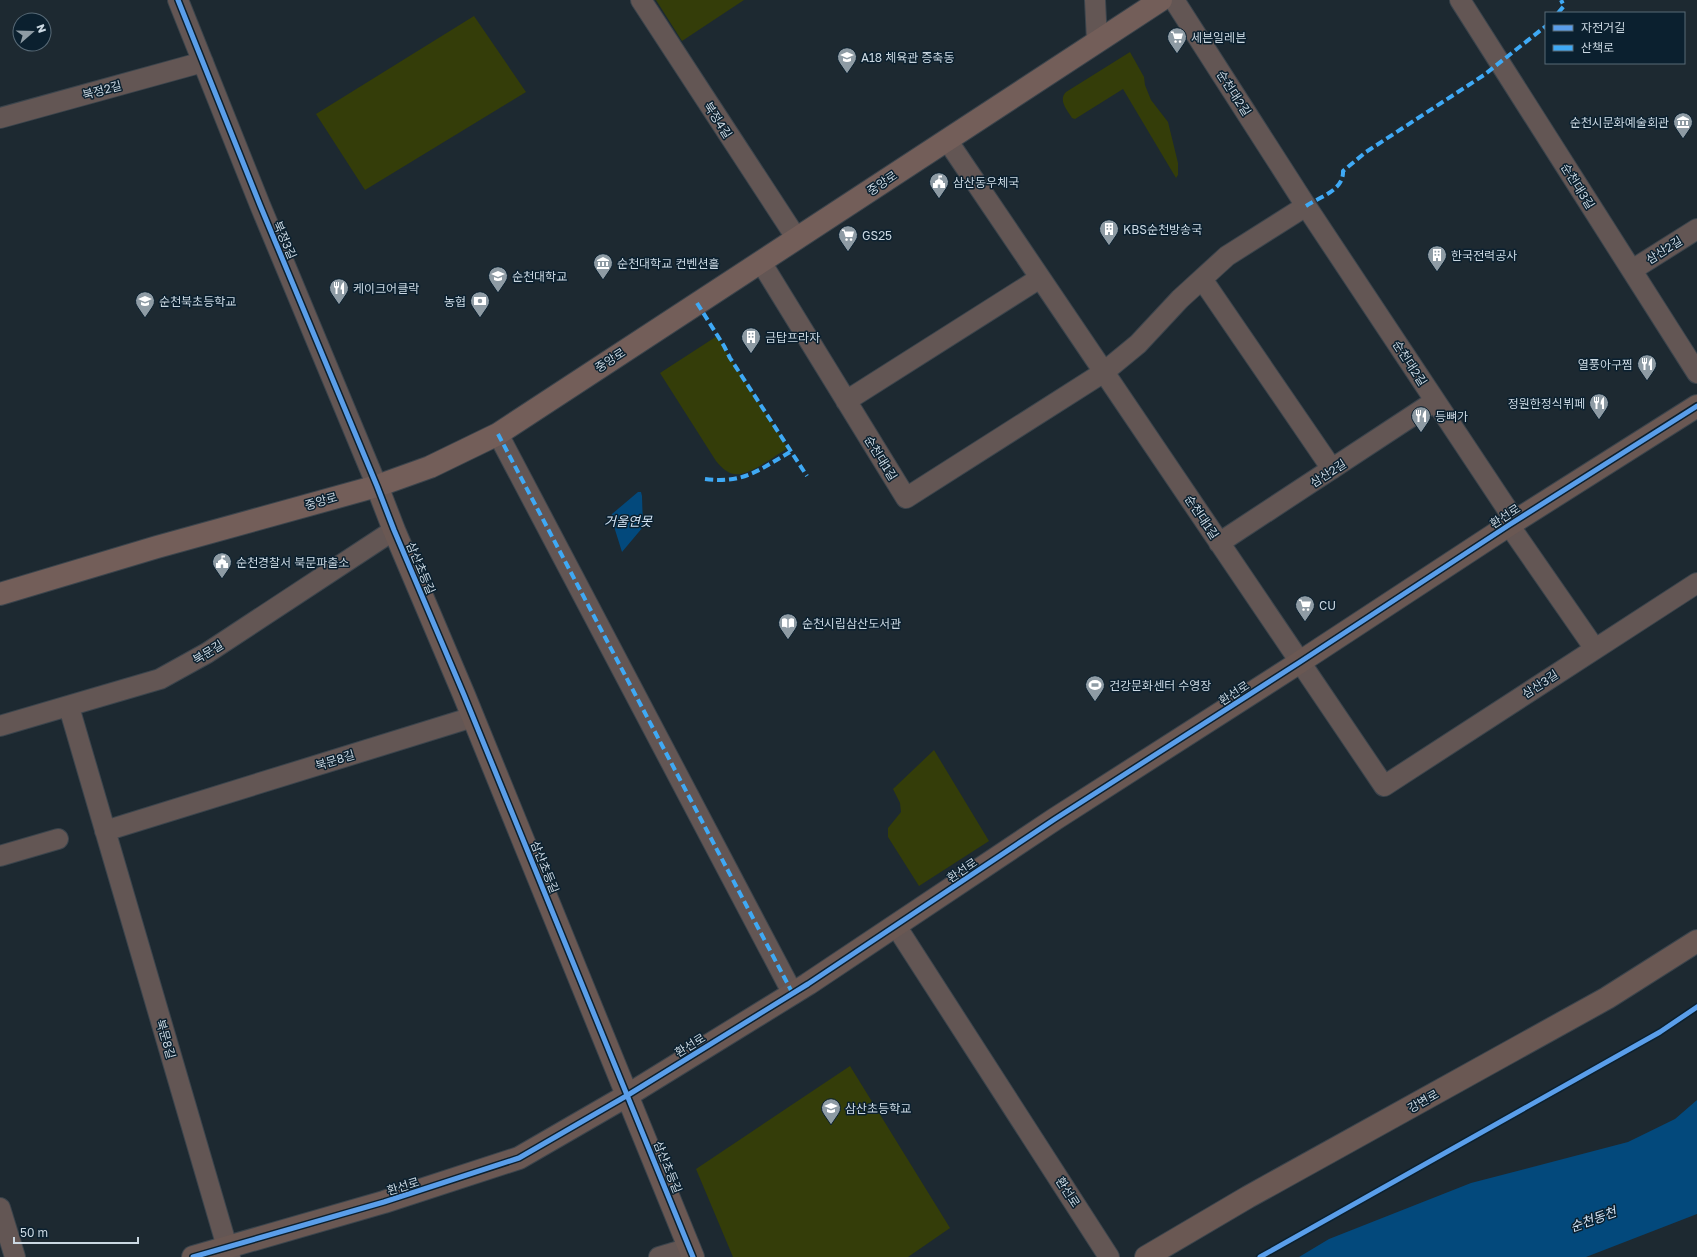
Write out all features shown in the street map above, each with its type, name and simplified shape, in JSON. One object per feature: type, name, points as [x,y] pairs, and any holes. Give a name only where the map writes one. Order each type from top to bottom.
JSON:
[{"type":"main road","name":"중앙로","points":[[0,594],[157,547],[377,486],[430,467],[498,434],[797,240],[1097,41],[1162,0]]},
{"type":"street","name":"북정3길","points":[[178,0],[260,205],[377,486]]},
{"type":"street","name":"북정4길","points":[[641,0],[797,240]]},
{"type":"street","points":[[1095,0],[1097,41]]},
{"type":"street","name":"순천대2길","points":[[1174,0],[1306,206],[1435,401],[1512,523]]},
{"type":"street","name":"순천대3길","points":[[1460,0],[1697,373]]},
{"type":"street","name":"북정2길","points":[[0,118],[203,62]]},
{"type":"street","name":"순천대1길","points":[[947,140],[1300,662]]},
{"type":"street","points":[[1104,372],[1138,344],[1180,299],[1227,256],[1306,206]]},
{"type":"street","name":"삼산2길","points":[[1632,270],[1697,229]]},
{"type":"street","name":"순천대1길","points":[[761,262],[906,498],[1104,372]]},
{"type":"street","points":[[846,401],[1040,278]]},
{"type":"street","points":[[1202,279],[1332,469]]},
{"type":"street","name":"삼산2길","points":[[1220,543],[1435,401]]},
{"type":"street","name":"환선로","points":[[193,1257],[228,1252],[519,1158],[628,1095],[793,994],[1055,819],[1300,662],[1512,523],[1697,406]]},
{"type":"street","points":[[498,434],[793,994]]},
{"type":"street","name":"삼산초등길","points":[[377,486],[628,1095],[691,1253]]},
{"type":"street","name":"환선로","points":[[1512,523],[1595,649]]},
{"type":"street","name":"북문길","points":[[0,726],[69,707],[165,677],[208,653],[394,530]]},
{"type":"street","name":"삼산3길","points":[[1300,662],[1384,786],[1697,584]]},
{"type":"street","name":"북문8길","points":[[69,707],[228,1252]]},
{"type":"street","name":"북문8길","points":[[105,831],[473,717]]},
{"type":"street","points":[[0,856],[58,839]]},
{"type":"street","name":"환선로","points":[[896,926],[1109,1257]]},
{"type":"street","name":"강변로","points":[[1146,1257],[1248,1197],[1607,998],[1697,941]]},
{"type":"street","points":[[0,1208],[15,1257]]},
{"type":"street","points":[[659,1257],[691,1253]]},
{"type":"green space","points":[[656,0],[744,0],[682,41]]},
{"type":"green space","points":[[474,16],[526,92],[365,190],[316,114]]},
{"type":"green space","points":[[1130,52],[1144,77],[1145,85],[1151,100],[1168,122],[1178,163],[1178,175],[1176,178],[1123,89],[1075,119],[1072,118],[1064,105],[1063,98],[1066,92]]},
{"type":"green space","points":[[717,336],[788,448],[754,469],[740,474],[729,472],[716,461],[660,373]]},
{"type":"green space","points":[[934,750],[989,841],[919,886],[888,837],[888,828],[901,812],[900,803],[893,789]]},
{"type":"green space","points":[[850,1066],[950,1228],[908,1257],[733,1257],[696,1169]]},
{"type":"water","name":"거울연못","points":[[638,492],[641,492],[642,496],[643,527],[622,552],[611,517],[612,514]]},
{"type":"water","name":"순천동천","points":[[1697,1100],[1697,1214],[1586,1257],[1299,1257],[1329,1239],[1471,1183],[1628,1142],[1675,1119]]},
{"type":"marked path","points":[[1559,12],[1564,6],[1561,0]]},
{"type":"marked path","points":[[1306,206],[1335,188],[1340,183],[1343,171],[1366,152],[1484,75],[1545,27]]},
{"type":"marked path","points":[[697,303],[730,358],[807,476]]},
{"type":"marked path","points":[[498,434],[793,994]]},
{"type":"marked path","points":[[705,479],[730,479],[750,474],[760,470],[790,452]]},
{"type":"cycle path","points":[[178,0],[260,205],[394,530],[464,695],[693,1257]]},
{"type":"cycle path","points":[[193,1257],[384,1202],[519,1158],[628,1095],[808,984],[1055,819],[1300,662],[1509,525],[1697,406]]},
{"type":"cycle path","points":[[1260,1257],[1660,1032],[1697,1007]]},
{"type":"place","name":"세븐일레븐","points":[[1177,54]]},
{"type":"place","name":"A18 체육관 증축동","points":[[847,74]]},
{"type":"place","name":"순천시문화예술회관","points":[[1683,139]]},
{"type":"place","name":"삼산동우체국","points":[[939,199]]},
{"type":"place","name":"KBS순천방송국","points":[[1109,246]]},
{"type":"place","name":"GS25","points":[[848,252]]},
{"type":"place","name":"한국전력공사","points":[[1437,272]]},
{"type":"place","name":"순천대학교 컨벤션홀","points":[[603,280]]},
{"type":"place","name":"순천대학교","points":[[498,293]]},
{"type":"place","name":"케이크어클락","points":[[339,305]]},
{"type":"place","name":"순천북초등학교","points":[[145,318]]},
{"type":"place","name":"농협","points":[[480,318]]},
{"type":"place","name":"금탑프라자","points":[[751,354]]},
{"type":"place","name":"열풍아구찜","points":[[1647,381]]},
{"type":"place","name":"정원한정식뷔페","points":[[1599,420]]},
{"type":"place","name":"등뼈가","points":[[1421,433]]},
{"type":"place","name":"순천경찰서 북문파출소","points":[[222,579]]},
{"type":"place","name":"CU","points":[[1305,622]]},
{"type":"place","name":"순천시립삼산도서관","points":[[788,640]]},
{"type":"place","name":"건강문화센터 수영장","points":[[1095,702]]},
{"type":"place","name":"삼산초등학교","points":[[831,1125]]}]
